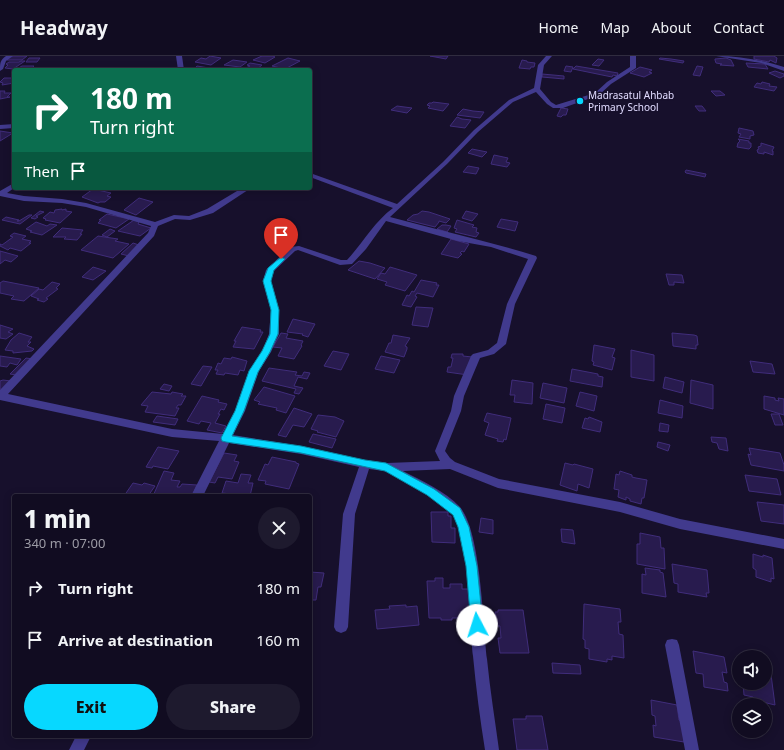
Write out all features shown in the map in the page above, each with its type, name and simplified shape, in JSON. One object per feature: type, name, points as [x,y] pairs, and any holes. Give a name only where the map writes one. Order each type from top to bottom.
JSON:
[{"type":"street","points":[[0,69],[4,60],[10,56]]},
{"type":"street","points":[[179,56],[181,68]]},
{"type":"street","points":[[537,90],[541,65],[549,56]]},
{"type":"street","points":[[537,90],[549,103],[555,106],[563,106],[597,94],[610,83],[633,68],[633,56]]},
{"type":"street","points":[[719,56],[762,62],[784,69]]},
{"type":"street","points":[[198,494],[240,411],[254,371],[266,352],[274,334],[275,310],[267,281],[270,270],[292,249],[299,248],[340,263],[349,262],[363,247],[384,218],[446,163],[476,131],[512,101],[537,90]]},
{"type":"street","points":[[0,127],[12,126]]},
{"type":"street","points":[[312,176],[398,207]]},
{"type":"street","points":[[0,193],[12,186]]},
{"type":"street","points":[[0,193],[16,198],[62,201],[84,205],[116,212],[155,225],[174,217],[190,218],[210,211],[244,190]]},
{"type":"street","points":[[384,218],[462,239],[493,245],[533,258],[512,304],[501,344],[491,352],[476,356],[472,364],[459,396],[456,411],[440,451],[446,461],[451,465],[498,483],[620,507],[687,525],[784,544]]},
{"type":"street","points":[[0,396],[152,234],[155,225]]},
{"type":"street","points":[[0,396],[172,433],[226,438],[301,450],[365,464],[386,467],[451,465]]},
{"type":"street","points":[[341,626],[349,514],[365,464]]},
{"type":"street","points":[[386,467],[431,492],[456,512],[464,527],[472,566],[481,669],[492,750]]},
{"type":"street","points":[[765,540],[784,552]]},
{"type":"street","points":[[672,645],[692,750]]},
{"type":"street","points":[[76,750],[83,738]]},
{"type":"building","points":[[11,56],[27,56],[22,60],[7,60]]},
{"type":"building","points":[[210,56],[221,58],[211,65],[195,62],[201,58],[206,59]]},
{"type":"building","points":[[262,56],[275,57],[265,63],[253,60]]},
{"type":"building","points":[[430,56],[448,56],[446,59]]},
{"type":"building","points":[[754,56],[774,56],[777,58],[776,63],[770,60],[769,62],[754,59]]},
{"type":"building","points":[[29,58],[40,58],[37,62],[26,62]]},
{"type":"building","points":[[288,58],[300,61],[287,68],[272,66]]},
{"type":"building","points":[[726,58],[731,60],[734,66],[720,65],[722,64],[716,63],[715,60]]},
{"type":"building","points":[[598,59],[604,60],[599,66],[592,65]]},
{"type":"building","points":[[659,59],[684,61],[683,63]]},
{"type":"building","points":[[233,60],[247,62],[240,67],[224,65]]},
{"type":"building","points":[[522,60],[535,63],[534,67],[531,67],[530,69],[519,68]]},
{"type":"building","points":[[25,61],[12,69],[5,68],[8,65],[6,64],[9,62]]},
{"type":"building","points":[[250,63],[262,65],[258,68],[246,68],[250,66],[247,65]]},
{"type":"building","points":[[746,63],[765,64],[768,69],[748,67]]},
{"type":"building","points":[[22,66],[34,66],[32,68],[18,68]]},
{"type":"building","points":[[197,66],[209,68],[208,68],[195,68]]},
{"type":"building","points":[[566,66],[573,67],[571,72],[564,71]]},
{"type":"building","points":[[576,66],[618,73],[617,76],[613,75],[612,77],[573,69]]},
{"type":"building","points":[[697,66],[703,67],[700,76],[693,75]]},
{"type":"building","points":[[640,67],[652,70],[649,72],[652,73],[644,77],[630,73]]},
{"type":"building","points":[[775,71],[784,74],[784,76],[780,78],[769,73]]},
{"type":"building","points":[[542,74],[564,76],[564,79],[542,77]]},
{"type":"building","points":[[4,78],[12,78],[12,83],[2,85],[3,83],[0,82]]},
{"type":"building","points":[[762,82],[770,84],[769,86],[777,87],[774,91],[754,87],[757,83],[761,84]]},
{"type":"building","points":[[0,91],[5,91],[4,93],[11,93],[7,97],[10,97],[0,99]]},
{"type":"building","points":[[711,91],[720,91],[725,95],[716,96]]},
{"type":"building","points":[[433,102],[449,104],[443,111],[428,108],[430,106],[427,105]]},
{"type":"building","points":[[397,106],[412,108],[407,113],[391,110]]},
{"type":"building","points":[[695,106],[702,106],[706,111],[699,111]]},
{"type":"building","points":[[561,108],[568,109],[566,115],[561,117],[557,116]]},
{"type":"building","points":[[463,109],[484,112],[480,118],[457,115]]},
{"type":"building","points":[[457,117],[471,120],[465,128],[450,126]]},
{"type":"building","points":[[739,128],[753,131],[754,135],[750,136],[750,139],[739,137],[741,134],[738,133]]},
{"type":"building","points":[[0,131],[12,133],[12,134],[0,141]]},
{"type":"building","points":[[738,139],[749,141],[749,143],[751,143],[751,147],[749,149],[737,147],[740,141]]},
{"type":"building","points":[[761,143],[774,147],[772,151],[773,155],[764,152],[764,154],[758,153],[757,150],[759,149],[758,147],[761,146]]},
{"type":"building","points":[[472,149],[487,152],[482,157],[468,153]]},
{"type":"building","points":[[494,155],[508,158],[506,162],[510,163],[507,167],[491,164]]},
{"type":"building","points":[[468,166],[479,168],[476,174],[463,172]]},
{"type":"building","points":[[686,170],[706,174],[705,177],[686,173]]},
{"type":"building","points":[[92,190],[111,193],[107,196],[111,197],[105,202],[98,203],[82,197]]},
{"type":"building","points":[[139,198],[153,202],[136,215],[124,210]]},
{"type":"building","points":[[62,209],[72,212],[60,223],[45,220],[46,219],[43,218],[50,212],[54,213],[55,210]]},
{"type":"building","points":[[40,211],[44,212],[36,216],[38,217],[35,219],[31,218]]},
{"type":"building","points":[[422,211],[450,219],[446,223],[439,221],[435,227],[407,220],[413,215]]},
{"type":"building","points":[[466,211],[478,214],[472,221],[462,218]]},
{"type":"building","points":[[107,214],[129,219],[116,228],[98,223],[101,220],[99,220]]},
{"type":"building","points":[[29,215],[32,215],[20,224],[2,220],[6,217],[19,221]]},
{"type":"building","points":[[501,219],[518,222],[515,231],[497,227]]},
{"type":"building","points":[[134,220],[139,222],[138,224],[151,228],[140,236],[118,231]]},
{"type":"building","points":[[457,220],[474,225],[472,227],[477,228],[476,232],[479,233],[476,237],[455,232],[457,229],[454,228]]},
{"type":"building","points":[[36,222],[47,226],[50,224],[57,225],[42,235],[30,232],[32,231],[26,229]]},
{"type":"building","points":[[442,225],[451,226],[447,232],[437,229]]},
{"type":"building","points":[[62,228],[83,230],[80,234],[82,234],[77,240],[64,239],[66,237],[53,237]]},
{"type":"building","points":[[110,229],[115,231],[107,237],[102,235]]},
{"type":"building","points":[[14,233],[26,236],[22,239],[31,241],[29,243],[31,243],[21,251],[10,248],[8,250],[0,246],[0,244],[2,245],[13,237],[10,236]]},
{"type":"building","points":[[98,236],[118,239],[115,241],[129,244],[113,258],[81,250]]},
{"type":"building","points":[[451,239],[469,244],[464,252],[462,251],[460,253],[462,254],[458,258],[441,254]]},
{"type":"building","points":[[133,243],[139,245],[129,256],[121,254]]},
{"type":"building","points":[[0,251],[18,256],[11,262],[5,260],[0,264]]},
{"type":"building","points":[[359,261],[385,268],[375,279],[348,270]]},
{"type":"building","points":[[93,267],[106,271],[93,280],[82,277]]},
{"type":"building","points":[[390,267],[417,275],[405,291],[385,285],[387,282],[377,279],[381,273],[385,274]]},
{"type":"building","points":[[666,274],[682,275],[684,283],[674,282],[674,285],[669,285]]},
{"type":"building","points":[[421,280],[437,283],[436,285],[439,285],[433,297],[417,293],[415,296],[417,297],[411,307],[402,305],[407,295],[409,296],[412,291],[414,292]]},
{"type":"building","points":[[3,281],[39,288],[24,301],[11,299],[14,296],[0,293],[0,283]]},
{"type":"building","points":[[52,282],[60,284],[56,288],[58,289],[46,298],[48,299],[44,302],[31,296],[39,289],[43,290]]},
{"type":"building","points":[[416,307],[433,308],[428,327],[412,325]]},
{"type":"building","points":[[293,319],[315,324],[308,337],[302,335],[303,334],[287,332]]},
{"type":"building","points":[[0,325],[13,329],[8,332],[13,334],[6,339],[0,338]]},
{"type":"building","points":[[242,327],[261,330],[260,332],[263,332],[254,349],[233,347],[236,341],[234,341]]},
{"type":"building","points":[[19,333],[32,337],[28,342],[31,342],[27,346],[34,349],[32,351],[13,353],[13,351],[5,350],[11,340]]},
{"type":"building","points":[[281,333],[288,334],[286,338],[303,341],[302,346],[294,359],[278,356],[282,348],[273,347]]},
{"type":"building","points":[[672,333],[697,336],[698,345],[696,345],[696,349],[673,346]]},
{"type":"building","points":[[393,335],[410,338],[405,346],[407,349],[404,357],[385,352],[389,343],[391,343]]},
{"type":"building","points":[[594,345],[615,349],[612,357],[615,358],[612,370],[593,365]]},
{"type":"building","points":[[631,350],[654,355],[654,381],[631,377]]},
{"type":"building","points":[[333,351],[349,354],[341,370],[324,366]]},
{"type":"building","points":[[452,354],[463,354],[463,356],[472,357],[468,375],[447,372],[448,367],[451,367],[453,358],[451,358]]},
{"type":"building","points":[[0,356],[21,359],[17,365],[10,363],[7,367],[0,366]]},
{"type":"building","points":[[381,356],[400,360],[394,373],[375,369]]},
{"type":"building","points":[[232,357],[247,361],[244,371],[240,370],[238,375],[225,373],[224,375],[216,374],[218,370],[215,370],[218,363],[221,364],[224,358],[231,359]]},
{"type":"building","points":[[26,358],[33,359],[16,375],[10,374]]},
{"type":"building","points":[[750,361],[772,364],[775,374],[753,372]]},
{"type":"building","points":[[203,366],[212,367],[201,386],[191,384]]},
{"type":"building","points":[[269,368],[297,372],[295,375],[302,376],[304,372],[310,373],[307,379],[298,377],[294,386],[303,388],[299,394],[294,393],[296,389],[262,381]]},
{"type":"building","points":[[572,369],[598,374],[598,376],[603,377],[602,387],[570,381]]},
{"type":"building","points":[[665,377],[684,382],[682,393],[663,388]]},
{"type":"building","points":[[512,380],[533,383],[532,404],[514,402],[515,395],[510,395]]},
{"type":"building","points":[[691,380],[713,385],[713,409],[690,403]]},
{"type":"building","points":[[0,381],[11,381],[3,390],[0,389]]},
{"type":"building","points":[[543,383],[567,388],[564,403],[540,398]]},
{"type":"building","points":[[164,384],[172,386],[169,391],[160,389]]},
{"type":"building","points":[[264,387],[295,396],[286,413],[276,410],[277,408],[258,404],[260,402],[254,400]]},
{"type":"building","points":[[152,392],[171,394],[172,392],[183,394],[181,396],[186,396],[181,405],[178,405],[176,408],[179,408],[175,416],[145,412],[148,406],[141,405]]},
{"type":"building","points":[[580,392],[597,396],[594,411],[576,406]]},
{"type":"building","points":[[202,396],[219,400],[218,402],[227,404],[224,410],[221,409],[215,423],[226,426],[222,433],[207,430],[211,423],[201,421],[199,424],[187,421]]},
{"type":"building","points":[[764,396],[775,398],[775,400],[779,401],[778,398],[784,399],[784,415],[764,409]]},
{"type":"building","points":[[660,400],[683,406],[682,418],[658,413]]},
{"type":"building","points":[[546,404],[565,408],[562,423],[543,419]]},
{"type":"building","points":[[294,408],[312,414],[304,427],[293,425],[286,437],[278,435]]},
{"type":"building","points":[[487,413],[511,418],[506,440],[504,439],[503,442],[497,441],[498,439],[485,435],[489,423],[484,421]]},
{"type":"building","points":[[771,414],[779,414],[783,425],[775,425]]},
{"type":"building","points":[[318,415],[335,417],[344,421],[336,437],[311,429]]},
{"type":"building","points":[[157,416],[178,419],[175,425],[153,422]]},
{"type":"building","points":[[589,417],[602,422],[600,432],[582,428],[585,418],[588,419]]},
{"type":"building","points":[[660,423],[669,425],[668,432],[659,431]]},
{"type":"building","points":[[313,434],[336,439],[332,448],[309,442]]},
{"type":"building","points":[[711,437],[726,438],[728,451],[719,449],[717,443],[712,442]]},
{"type":"building","points":[[658,442],[670,445],[668,451],[657,447]]},
{"type":"building","points":[[158,447],[179,451],[168,469],[153,466],[152,468],[146,467]]},
{"type":"building","points":[[749,448],[780,453],[784,465],[784,471],[751,465],[748,454],[751,455]]},
{"type":"building","points":[[224,453],[237,455],[234,461],[239,462],[232,479],[218,477],[215,483],[209,482]]},
{"type":"building","points":[[272,457],[299,464],[289,489],[265,484],[266,481],[258,480],[265,464],[268,465]]},
{"type":"building","points":[[565,463],[593,469],[589,488],[578,484],[577,491],[560,485]]},
{"type":"building","points":[[164,471],[174,473],[171,480],[180,481],[177,487],[180,487],[182,484],[197,485],[193,494],[154,494]]},
{"type":"building","points":[[620,471],[632,475],[632,477],[647,480],[644,498],[642,498],[641,504],[630,501],[630,499],[626,497],[626,500],[618,497],[619,490],[614,489],[616,474],[619,475]]},
{"type":"building","points":[[241,474],[251,475],[248,483],[253,483],[250,494],[222,493],[226,481],[238,483]]},
{"type":"building","points":[[745,475],[777,479],[781,495],[749,491]]},
{"type":"building","points":[[133,483],[142,485],[144,483],[155,486],[149,494],[125,494]]},
{"type":"building","points":[[757,502],[784,505],[784,524],[761,521]]},
{"type":"building","points":[[431,512],[448,512],[448,516],[451,516],[451,528],[455,528],[455,543],[432,542]]},
{"type":"building","points":[[481,518],[493,520],[493,534],[479,532]]},
{"type":"building","points":[[561,529],[573,530],[575,544],[562,542]]},
{"type":"building","points":[[640,533],[660,537],[661,548],[664,548],[665,569],[637,564],[637,544],[640,544]]},
{"type":"building","points":[[753,554],[772,558],[774,579],[771,578],[771,582],[756,577],[756,570],[753,568]]},
{"type":"building","points":[[672,564],[707,570],[709,593],[706,593],[707,597],[678,592],[678,584],[674,583]]},
{"type":"building","points":[[645,568],[660,570],[660,572],[663,573],[666,597],[642,593],[642,574],[646,575]]},
{"type":"building","points":[[312,572],[324,573],[321,587],[318,587],[316,600],[312,600]]},
{"type":"building","points":[[435,578],[443,578],[443,588],[450,588],[450,584],[462,584],[462,589],[469,589],[472,618],[452,618],[452,620],[441,620],[441,618],[429,618],[427,581],[435,581]]},
{"type":"building","points":[[584,604],[620,609],[621,622],[618,622],[619,634],[623,635],[624,658],[612,656],[612,660],[607,659],[607,662],[589,659],[589,649],[585,648],[585,640],[583,639]]},
{"type":"building","points":[[406,605],[406,607],[417,606],[419,625],[377,629],[375,610],[390,609],[389,606]]},
{"type":"building","points":[[498,610],[523,610],[529,653],[500,653],[498,638],[501,638],[500,626],[497,626],[495,612],[498,612]]},
{"type":"building","points":[[693,651],[724,657],[727,673],[722,672],[724,682],[727,683],[728,691],[704,687],[703,674],[696,673]]},
{"type":"building","points":[[552,663],[580,665],[581,674],[553,673]]},
{"type":"building","points":[[772,682],[775,705],[772,704],[772,698],[753,698],[744,695],[744,690],[772,690]]},
{"type":"building","points":[[651,700],[677,705],[679,720],[682,721],[684,742],[654,737],[653,725],[656,726],[655,716],[652,715]]},
{"type":"building","points":[[526,716],[542,716],[548,750],[517,750],[513,719],[526,719]]},
{"type":"place","name":"Madrasatul Ahbab Primary School","points":[[580,101]]},
{"type":"route","points":[[281,259],[270,270],[267,281],[275,310],[274,334],[266,352],[254,371],[240,411],[226,438],[301,450],[386,467],[431,492],[456,512],[464,527],[472,566],[477,625]]}]
